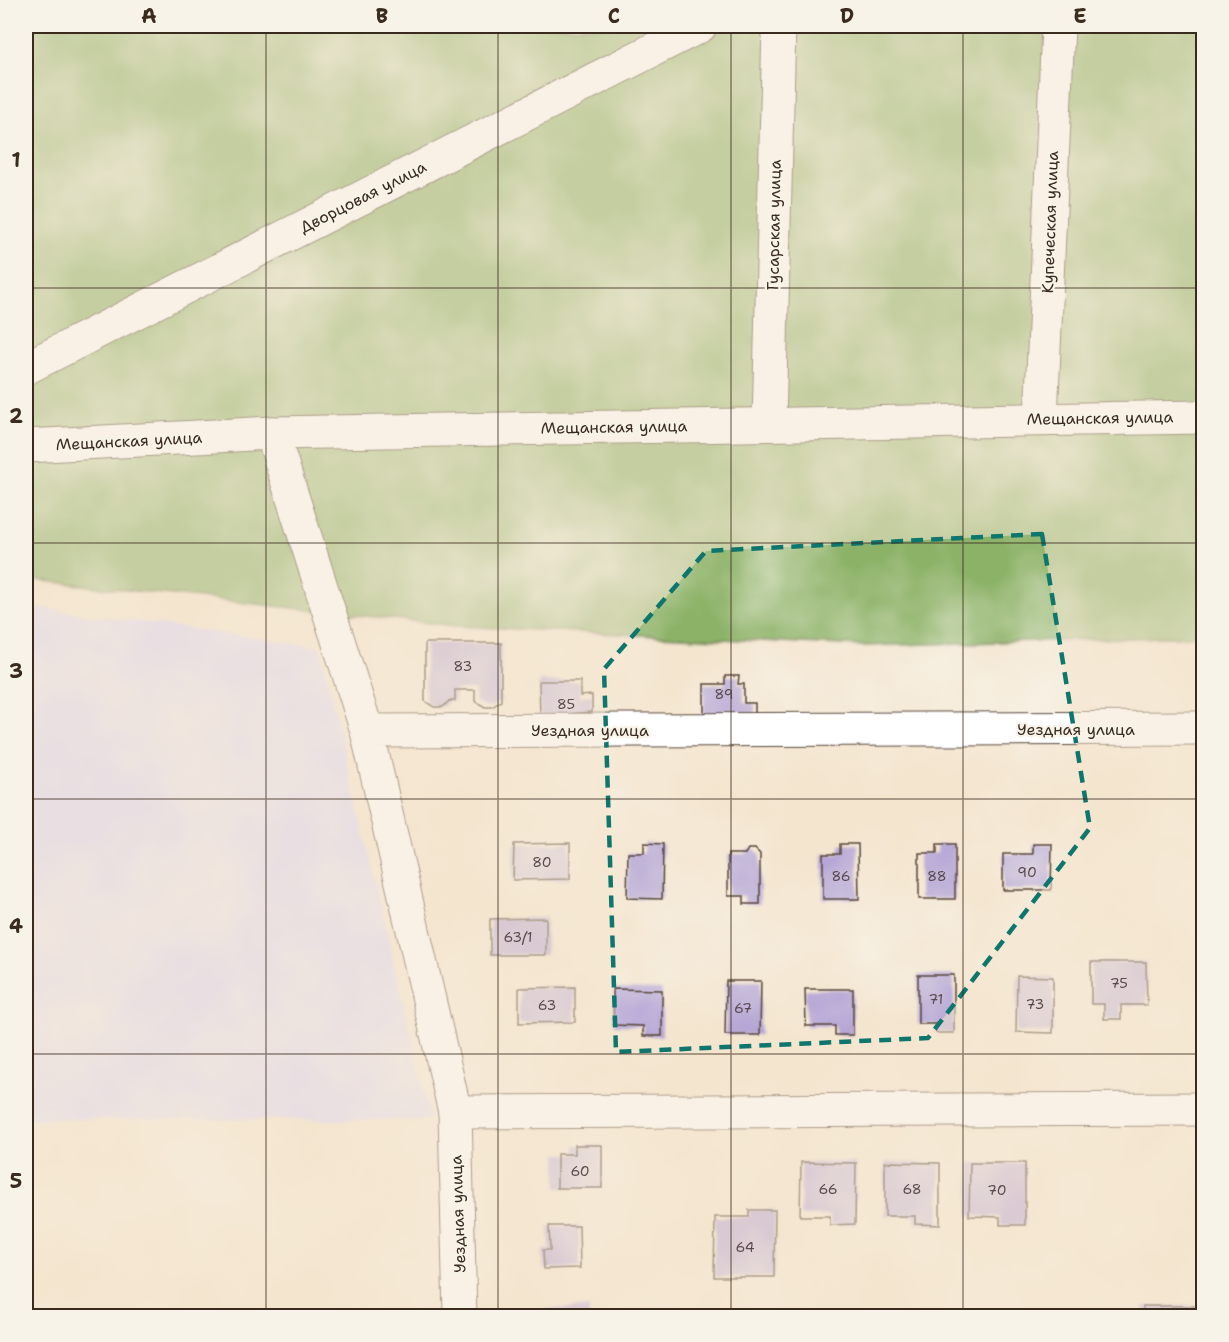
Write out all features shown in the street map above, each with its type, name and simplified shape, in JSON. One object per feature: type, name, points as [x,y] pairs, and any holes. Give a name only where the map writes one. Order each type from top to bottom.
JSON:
[{"type":"street","name":"Дворцовая улица","points":[[26,368],[700,26]]},
{"type":"street","name":"Гусарская улица","points":[[770,424],[778,26]]},
{"type":"street","name":"Купеческая улица","points":[[1041,419],[1058,26]]},
{"type":"street","name":"Мещанская улица","points":[[26,446],[272,433],[1203,417]]},
{"type":"street","points":[[272,433],[367,731]]},
{"type":"street","name":"Уездная улица","points":[[460,1317],[455,1112],[367,731],[1203,728]]},
{"type":"street","points":[[455,1112],[1203,1108]]},
{"type":"highlighted area","points":[[1042,534],[1090,828],[928,1038],[616,1052],[604,669],[706,551]]},
{"type":"shaded area","points":[[26,606],[320,647],[431,1120],[26,1119]]},
{"type":"green space","points":[[26,26],[1203,26],[1203,636],[863,646],[457,626],[26,579]]},
{"type":"building","points":[[425,643],[501,643],[501,701],[492,707],[485,707],[475,701],[475,690],[455,690],[455,701],[449,701],[443,707],[434,707],[425,701]]},
{"type":"building","points":[[725,676],[739,676],[738,684],[744,684],[744,703],[755,703],[755,721],[704,720],[704,684],[725,684]]},
{"type":"building","points":[[539,681],[580,681],[580,696],[592,695],[592,712],[540,716]]},
{"type":"building","points":[[570,843],[570,879],[513,880],[514,844]]},
{"type":"building","points":[[644,843],[663,844],[662,899],[627,898],[628,853],[644,853]]},
{"type":"building","points":[[840,844],[858,844],[859,899],[823,899],[823,854],[840,854]]},
{"type":"building","points":[[937,844],[955,844],[955,899],[919,899],[919,853],[937,853]]},
{"type":"building","points":[[1033,844],[1052,844],[1051,890],[1003,890],[1003,854],[1033,854]]},
{"type":"building","points":[[748,849],[755,849],[760,854],[760,904],[744,904],[744,896],[728,896],[728,854],[745,854]]},
{"type":"building","points":[[546,918],[546,955],[490,955],[490,919]]},
{"type":"building","points":[[1091,962],[1146,962],[1147,1005],[1121,1005],[1121,1019],[1104,1019],[1104,1004],[1091,1004]]},
{"type":"building","points":[[918,975],[954,975],[954,1033],[936,1033],[936,1024],[918,1024]]},
{"type":"building","points":[[1017,976],[1053,977],[1053,1033],[1016,1032]]},
{"type":"building","points":[[726,981],[761,981],[760,1035],[725,1035]]},
{"type":"building","points":[[575,987],[575,1022],[519,1023],[519,988]]},
{"type":"building","points":[[613,989],[662,990],[662,1036],[643,1036],[643,1026],[613,1025]]},
{"type":"building","points":[[805,989],[853,989],[853,1035],[835,1035],[835,1026],[806,1026]]},
{"type":"building","points":[[575,1145],[602,1145],[602,1188],[557,1188],[557,1154],[575,1154]]},
{"type":"building","points":[[801,1162],[856,1163],[855,1224],[830,1225],[830,1216],[800,1216]]},
{"type":"building","points":[[885,1162],[940,1163],[940,1225],[915,1224],[915,1216],[885,1216]]},
{"type":"building","points":[[970,1163],[1025,1163],[1025,1225],[1000,1225],[1000,1217],[969,1216]]},
{"type":"building","points":[[749,1210],[775,1210],[774,1277],[714,1277],[715,1217],[749,1217]]},
{"type":"building","points":[[549,1226],[579,1226],[580,1268],[544,1269],[543,1250],[550,1250]]},
{"type":"building","points":[[1143,1306],[1194,1306],[1194,1316],[1143,1316]]},
{"type":"building","points":[[589,1308],[589,1316],[545,1316],[545,1309]]}]
